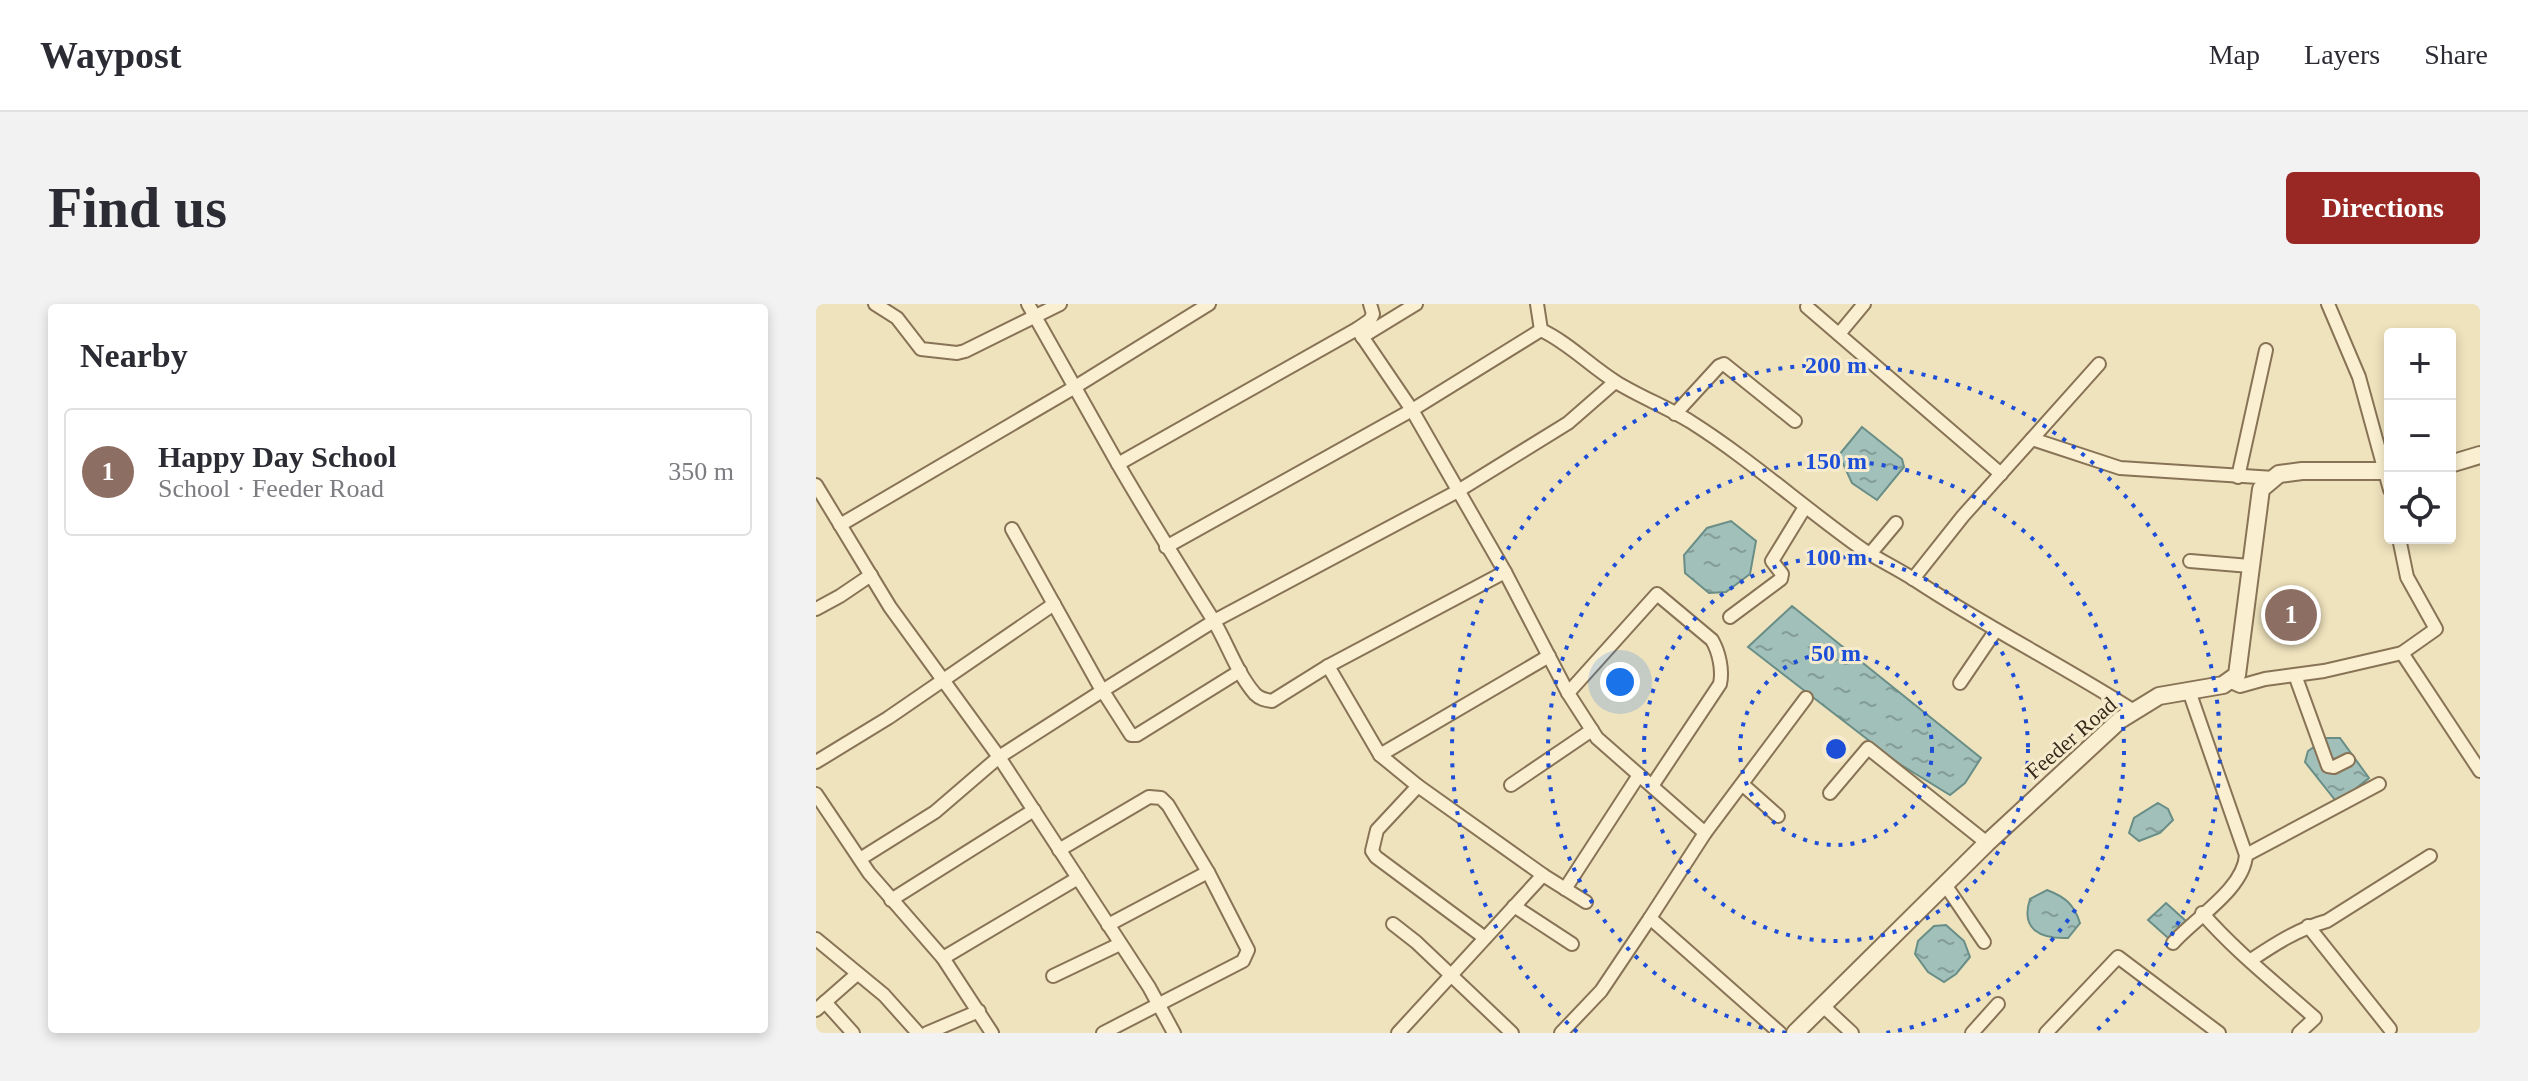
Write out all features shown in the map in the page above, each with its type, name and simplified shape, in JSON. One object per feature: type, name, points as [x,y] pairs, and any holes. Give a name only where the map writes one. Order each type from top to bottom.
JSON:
[{"type":"street","points":[[875,304],[897,318],[921,349],[947,352],[965,351],[1060,304]]},
{"type":"street","points":[[1028,304],[1166,547],[1214,621],[1240,671],[1263,700],[1272,701],[1328,666],[1505,572]]},
{"type":"street","points":[[840,525],[1075,387],[1187,309],[1209,304]]},
{"type":"street","points":[[1360,333],[1373,314],[1370,304]]},
{"type":"street","points":[[1118,464],[1416,304]]},
{"type":"street","points":[[1537,304],[1541,330]]},
{"type":"street","points":[[1839,334],[1864,304]]},
{"type":"street","points":[[2328,304],[2359,377],[2384,458]]},
{"type":"street","points":[[1807,307],[2001,474]]},
{"type":"street","points":[[1541,330],[1554,336],[1615,382],[1675,414],[1753,465],[1870,554],[1951,605],[2066,668],[2134,711]]},
{"type":"street","points":[[1166,547],[1412,410],[1541,330]]},
{"type":"street","points":[[1360,333],[1412,410],[1505,572],[1568,693],[1597,738],[1705,833]]},
{"type":"street","points":[[2238,477],[2266,350]]},
{"type":"street","points":[[1675,414],[1724,364],[1795,421]]},
{"type":"street","points":[[1913,579],[2099,364]]},
{"type":"street","points":[[860,859],[935,812],[999,757],[1102,691],[1214,621],[1458,491],[1568,423],[1615,382]]},
{"type":"street","points":[[2032,439],[2120,468],[2274,478]]},
{"type":"street","points":[[2456,462],[2480,455]]},
{"type":"street","points":[[2384,471],[2279,474],[2261,489],[2237,675],[2229,681],[2240,686],[2402,653],[2436,629],[2407,577],[2400,544]]},
{"type":"street","points":[[816,485],[821,504],[840,525],[890,607],[999,757],[1174,1033]]},
{"type":"street","points":[[1730,617],[1781,579],[1782,574],[1773,559],[1805,507]]},
{"type":"street","points":[[1870,554],[1896,523]]},
{"type":"street","points":[[1012,529],[1102,691],[1129,733],[1134,736],[1240,671]]},
{"type":"street","points":[[2190,561],[2250,566]]},
{"type":"street","points":[[816,609],[871,575]]},
{"type":"street","points":[[1568,693],[1657,594],[1712,640],[1717,649],[1720,684],[1652,786]]},
{"type":"street","points":[[816,762],[888,718],[1054,604]]},
{"type":"street","points":[[1960,683],[1996,630]]},
{"type":"street","points":[[2402,653],[2480,771]]},
{"type":"street","points":[[1380,755],[1549,656]]},
{"type":"street","points":[[1328,666],[1380,755],[1418,786],[1586,902]]},
{"type":"street","points":[[2295,675],[2328,766],[2334,767],[2348,760]]},
{"type":"street","name":"Feeder Road","points":[[1795,1033],[1987,843],[2120,720],[2159,696],[2223,685],[2229,681]]},
{"type":"street","points":[[2173,943],[2239,879],[2244,871],[2246,855],[2189,691]]},
{"type":"street","points":[[1561,1033],[1601,991],[1705,833],[1806,698]]},
{"type":"street","points":[[1511,785],[1592,730]]},
{"type":"street","points":[[1830,793],[1868,748],[1987,843]]},
{"type":"street","points":[[1565,889],[1639,775]]},
{"type":"street","points":[[1742,784],[1778,816]]},
{"type":"street","points":[[2246,855],[2379,784]]},
{"type":"street","points":[[1418,786],[1377,830],[1372,851],[1485,938]]},
{"type":"street","points":[[816,794],[891,900],[943,958],[992,1033]]},
{"type":"street","points":[[1059,850],[1149,797],[1157,796],[1168,805],[1247,946],[1248,954],[1243,961],[1103,1033]]},
{"type":"street","points":[[816,819],[827,810]]},
{"type":"street","points":[[891,900],[1034,810]]},
{"type":"street","points":[[2251,960],[2308,926],[2327,921],[2430,856]]},
{"type":"street","points":[[1108,925],[1208,872]]},
{"type":"street","points":[[1398,1033],[1543,875]]},
{"type":"street","points":[[943,958],[1078,878]]},
{"type":"street","points":[[1946,886],[1984,942]]},
{"type":"street","points":[[1514,906],[1572,944]]},
{"type":"street","points":[[2202,913],[2230,946],[2251,960],[2315,1018],[2299,1033]]},
{"type":"street","points":[[1650,918],[1780,1033]]},
{"type":"street","points":[[1393,924],[1512,1033]]},
{"type":"street","points":[[2308,926],[2390,1029]]},
{"type":"street","points":[[816,939],[891,1000],[918,1033]]},
{"type":"street","points":[[1053,976],[1120,944]]},
{"type":"street","points":[[2046,1033],[2118,957],[2219,1033]]},
{"type":"street","points":[[853,1033],[820,1006],[857,974]]},
{"type":"street","points":[[1972,1033],[1998,1004]]},
{"type":"street","points":[[1823,1006],[1852,1033]]},
{"type":"street","points":[[927,1033],[979,1011]]},
{"type":"water","points":[[1862,427],[1902,459],[1904,467],[1877,500],[1852,483],[1839,455]]},
{"type":"water","points":[[1731,521],[1756,541],[1750,574],[1726,592],[1709,593],[1685,573],[1684,555],[1707,528]]},
{"type":"water","points":[[1792,606],[1981,758],[1965,783],[1950,795],[1898,763],[1748,647]]},
{"type":"water","points":[[2327,738],[2340,738],[2369,778],[2344,798],[2335,800],[2305,762],[2308,751]]},
{"type":"water","points":[[2158,803],[2168,809],[2173,820],[2160,833],[2139,841],[2129,833],[2134,818]]},
{"type":"water","points":[[2047,890],[2068,902],[2078,916],[2080,923],[2068,938],[2049,937],[2031,925],[2028,918],[2030,899]]},
{"type":"water","points":[[2166,903],[2186,921],[2168,938],[2148,920]]},
{"type":"water","points":[[1946,925],[1964,941],[1970,957],[1956,974],[1944,982],[1928,972],[1915,954],[1918,941],[1934,926]]},
{"type":"place","name":"Happy Day School","points":[[2291,615]]}]
